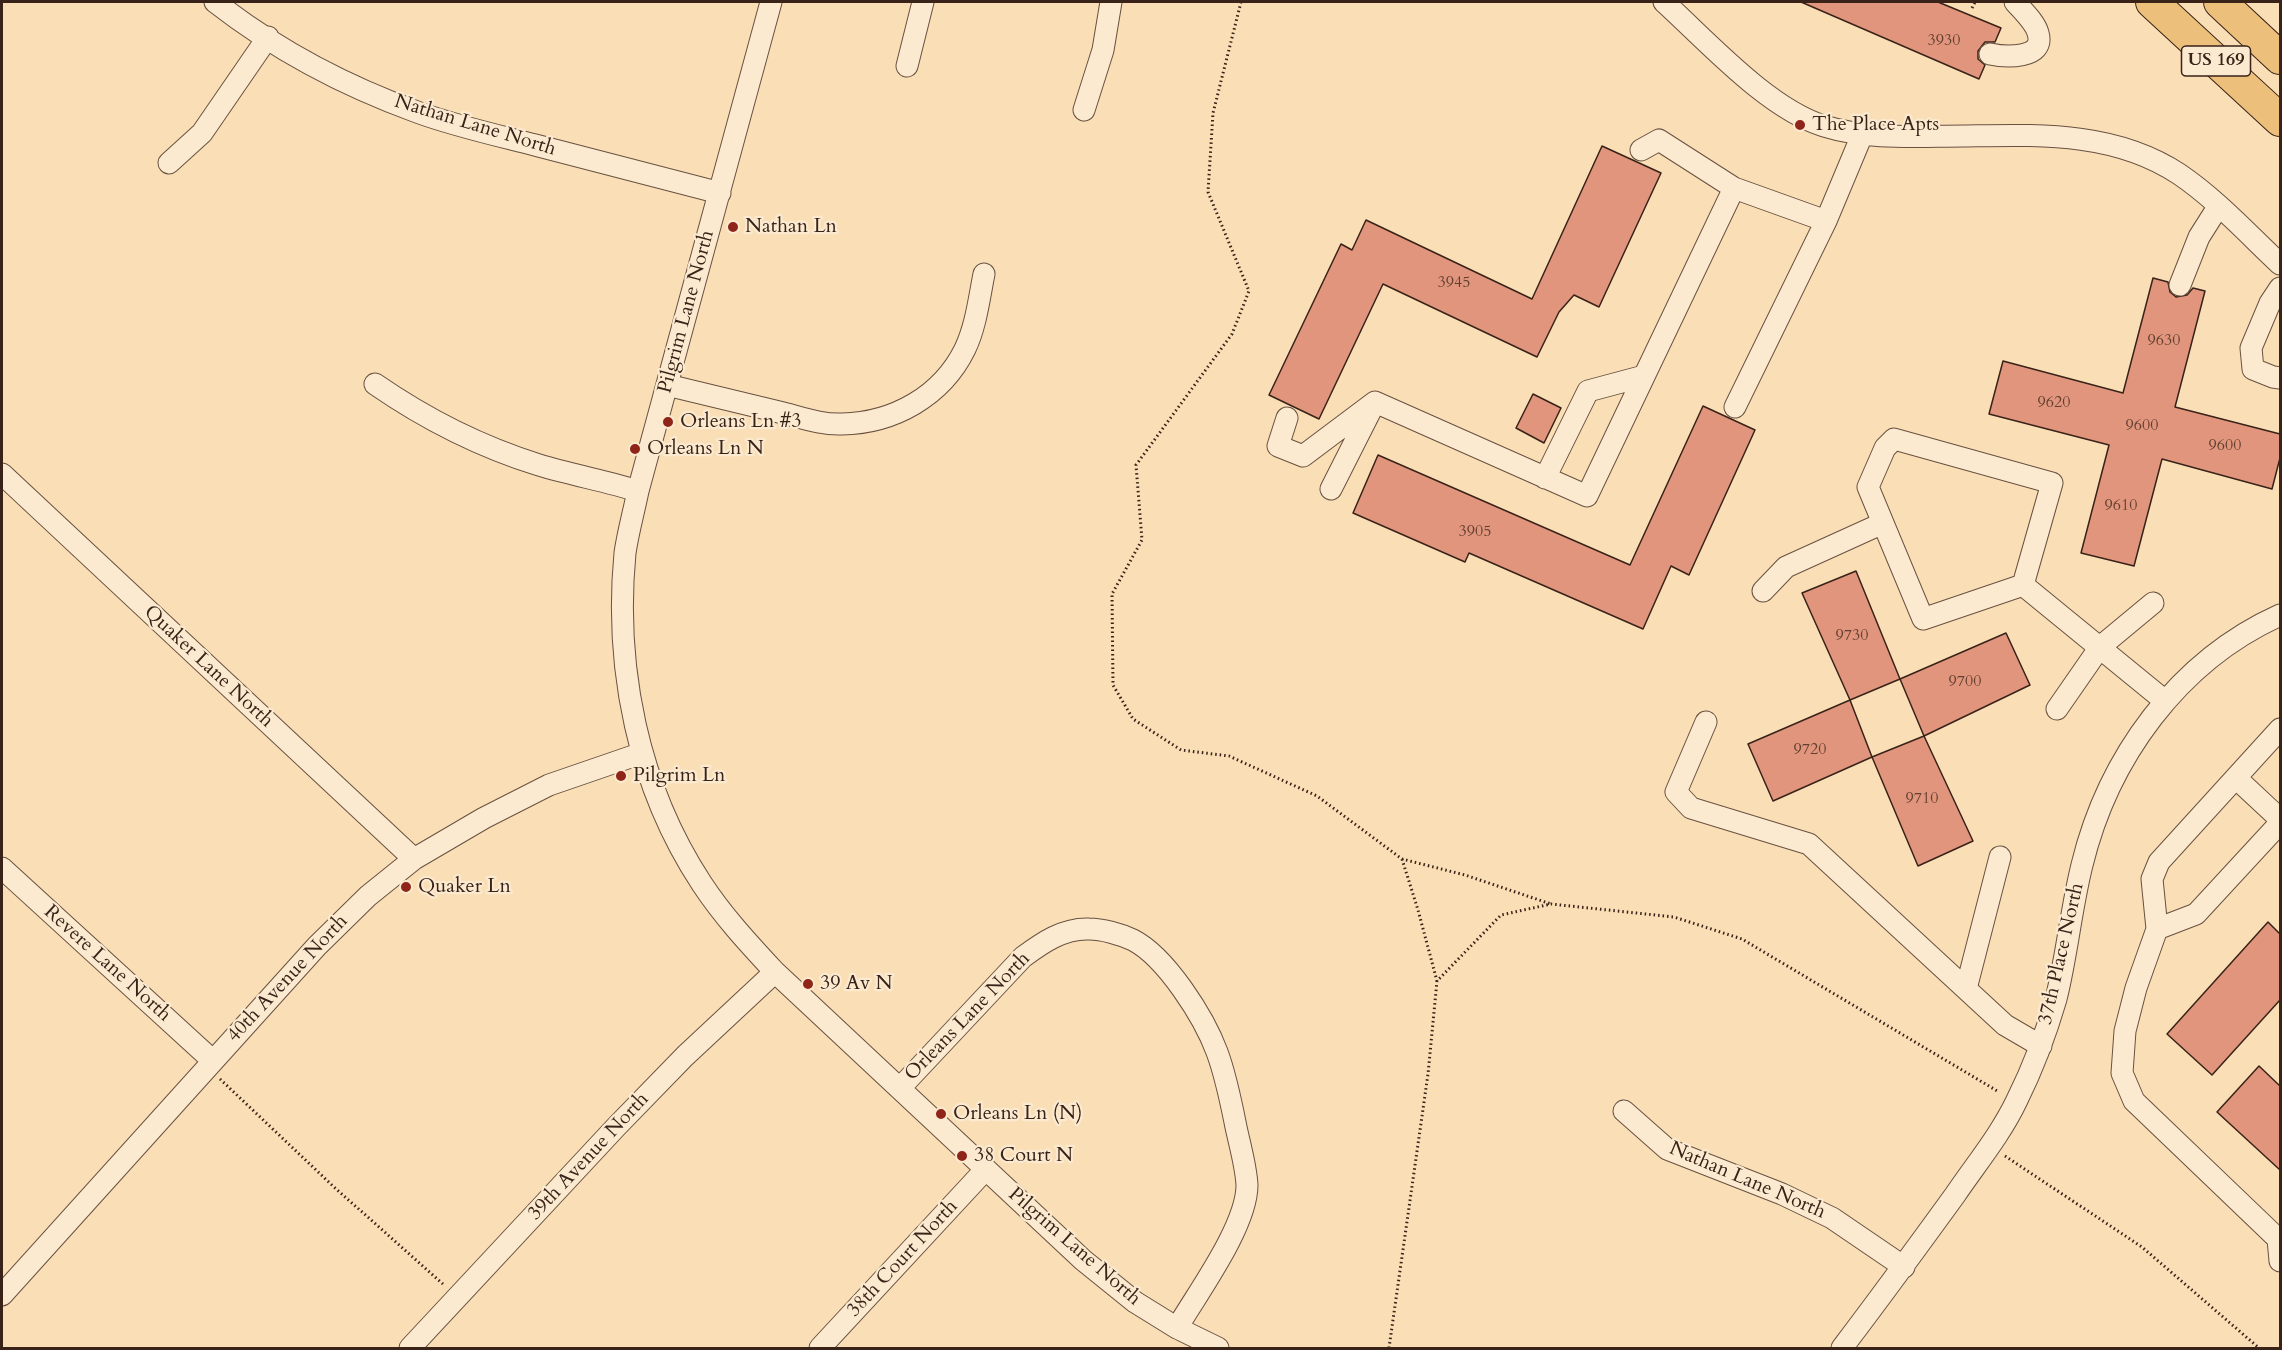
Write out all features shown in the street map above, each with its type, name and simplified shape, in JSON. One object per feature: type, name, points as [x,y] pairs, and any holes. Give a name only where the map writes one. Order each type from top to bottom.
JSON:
[{"type":"highway","name":"US 169","points":[[2152,2],[2280,120]]},
{"type":"highway","name":"US 169","points":[[2220,2],[2280,58]]},
{"type":"street","name":"Nathan Lane North","points":[[214,2],[241,22],[299,58],[357,88],[417,112],[480,131],[720,193]]},
{"type":"street","name":"Pilgrim Lane North","points":[[771,2],[638,491],[626,552],[623,605],[625,664],[632,714],[649,779],[673,833],[702,884],[737,931],[775,972],[1083,1260],[1135,1302],[1177,1328],[1218,1348]]},
{"type":"street","points":[[907,66],[923,2]]},
{"type":"street","points":[[1084,110],[1103,50],[1111,2]]},
{"type":"street","points":[[1664,2],[1758,88],[1789,110],[1823,126],[1862,135],[2051,135],[2091,139],[2140,153],[2178,174],[2280,264]]},
{"type":"street","points":[[1990,54],[2014,57],[2033,51],[2038,44],[2040,37],[2037,30],[2015,2]]},
{"type":"street","points":[[169,163],[202,134],[268,37]]},
{"type":"street","points":[[1735,407],[1826,221],[1862,135]]},
{"type":"street","points":[[1641,150],[1659,140],[1734,188],[1826,221]]},
{"type":"street","points":[[1375,402],[1587,496],[1734,188]]},
{"type":"street","points":[[2180,285],[2199,237],[2218,207]]},
{"type":"street","points":[[667,385],[810,420],[840,424],[871,422],[900,412],[927,397],[948,376],[965,349],[975,321],[984,274]]},
{"type":"street","points":[[2280,288],[2270,303],[2251,348],[2253,369],[2280,378]]},
{"type":"street","points":[[1545,478],[1588,391],[1644,376]]},
{"type":"street","points":[[375,384],[412,410],[443,427],[497,451],[541,466],[638,491]]},
{"type":"street","points":[[1287,418],[1278,446],[1303,456],[1375,402]]},
{"type":"street","points":[[1331,489],[1375,402]]},
{"type":"street","points":[[1894,440],[2052,483],[2023,585],[1923,619],[1868,487],[1885,448],[1894,440]]},
{"type":"street","name":"Quaker Lane North","points":[[2,474],[414,859]]},
{"type":"street","points":[[1763,591],[1786,567],[1883,524]]},
{"type":"street","points":[[2023,585],[2165,701]]},
{"type":"street","points":[[2057,709],[2100,647],[2154,603]]},
{"type":"street","name":"37th Place North","points":[[1842,1348],[1904,1267],[1990,1146],[2016,1102],[2041,1046],[2056,997],[2082,865],[2096,816],[2116,772],[2144,728],[2165,701],[2218,651],[2280,615]]},
{"type":"street","points":[[1706,722],[1676,792],[1691,808],[1809,844],[2005,1025],[2041,1046]]},
{"type":"street","points":[[2280,729],[2159,862],[2152,879],[2157,929],[2136,988],[2125,1031],[2122,1073],[2134,1101],[2279,1239],[2280,1261]]},
{"type":"street","name":"40th Avenue North","points":[[2,1295],[212,1060],[317,946],[368,896],[414,859],[484,818],[549,785],[642,753]]},
{"type":"street","points":[[2157,929],[2196,914],[2280,821],[2236,778]]},
{"type":"street","points":[[1966,989],[2000,857]]},
{"type":"street","name":"Revere Lane North","points":[[2,868],[212,1060]]},
{"type":"street","name":"Orleans Lane North","points":[[900,1088],[1023,957],[1043,942],[1064,933],[1088,929],[1134,940],[1179,984],[1201,1016],[1217,1051],[1228,1088],[1247,1186],[1242,1213],[1230,1239],[1177,1328]]},
{"type":"street","name":"39th Avenue North","points":[[410,1348],[685,1056],[775,972]]},
{"type":"street","name":"Nathan Lane North","points":[[1624,1111],[1667,1149],[1782,1194],[1833,1218],[1904,1267]]},
{"type":"street","name":"38th Court North","points":[[820,1348],[986,1169]]},
{"type":"path","points":[[1242,2],[1213,113],[1208,192],[1249,291],[1232,334],[1136,465],[1142,540],[1112,594],[1113,685],[1132,719],[1181,750],[1229,756],[1317,796],[1402,858],[1551,904],[1674,917],[1742,939],[2016,1102]]},
{"type":"path","points":[[1972,8],[1975,2]]},
{"type":"path","points":[[1389,1348],[1428,1074],[1437,981],[1402,858]]},
{"type":"path","points":[[1437,981],[1501,915],[1551,904]]},
{"type":"path","points":[[212,1060],[217,1076],[334,1187],[457,1297]]},
{"type":"path","points":[[1990,1146],[2142,1247],[2259,1348]]},
{"type":"building","points":[[1801,2],[1938,2],[2001,28],[1995,42],[1985,42],[1978,51],[1978,59],[1985,65],[1979,79]]},
{"type":"building","points":[[1602,146],[1661,173],[1599,307],[1574,295],[1559,312],[1537,357],[1383,284],[1319,419],[1269,395],[1341,244],[1352,250],[1366,220],[1532,299]]},
{"type":"building","points":[[2153,278],[2168,282],[2170,292],[2176,297],[2187,295],[2193,288],[2205,291],[2175,407],[2280,434],[2280,458],[2272,489],[2162,459],[2134,566],[2081,553],[2109,445],[1989,414],[2003,361],[2123,393]]},
{"type":"building","points":[[1533,394],[1561,408],[1544,443],[1516,428]]},
{"type":"building","points":[[1703,406],[1755,430],[1689,575],[1671,566],[1643,629],[1469,553],[1465,562],[1353,513],[1378,455],[1630,565]]},
{"type":"building","points":[[1856,571],[1900,679],[1850,700],[1802,593]]},
{"type":"building","points":[[2006,633],[2030,685],[1924,736],[1900,679]]},
{"type":"building","points":[[1850,700],[1872,757],[1773,801],[1748,744]]},
{"type":"building","points":[[1924,736],[1973,841],[1918,866],[1872,757]]},
{"type":"building","points":[[2268,922],[2280,934],[2280,1000],[2212,1075],[2167,1034]]},
{"type":"building","points":[[2259,1066],[2280,1086],[2280,1170],[2217,1112]]},
{"type":"place","name":"The Place Apts","points":[[1800,125]]},
{"type":"place","name":"Nathan Ln","points":[[733,227]]},
{"type":"place","name":"Orleans Ln #3","points":[[668,422]]},
{"type":"place","name":"Orleans Ln N","points":[[635,449]]},
{"type":"place","name":"Pilgrim Ln","points":[[621,776]]},
{"type":"place","name":"Quaker Ln","points":[[406,887]]},
{"type":"place","name":"39 Av N","points":[[808,984]]},
{"type":"place","name":"Orleans Ln (N)","points":[[941,1114]]},
{"type":"place","name":"38 Court N","points":[[962,1156]]}]
